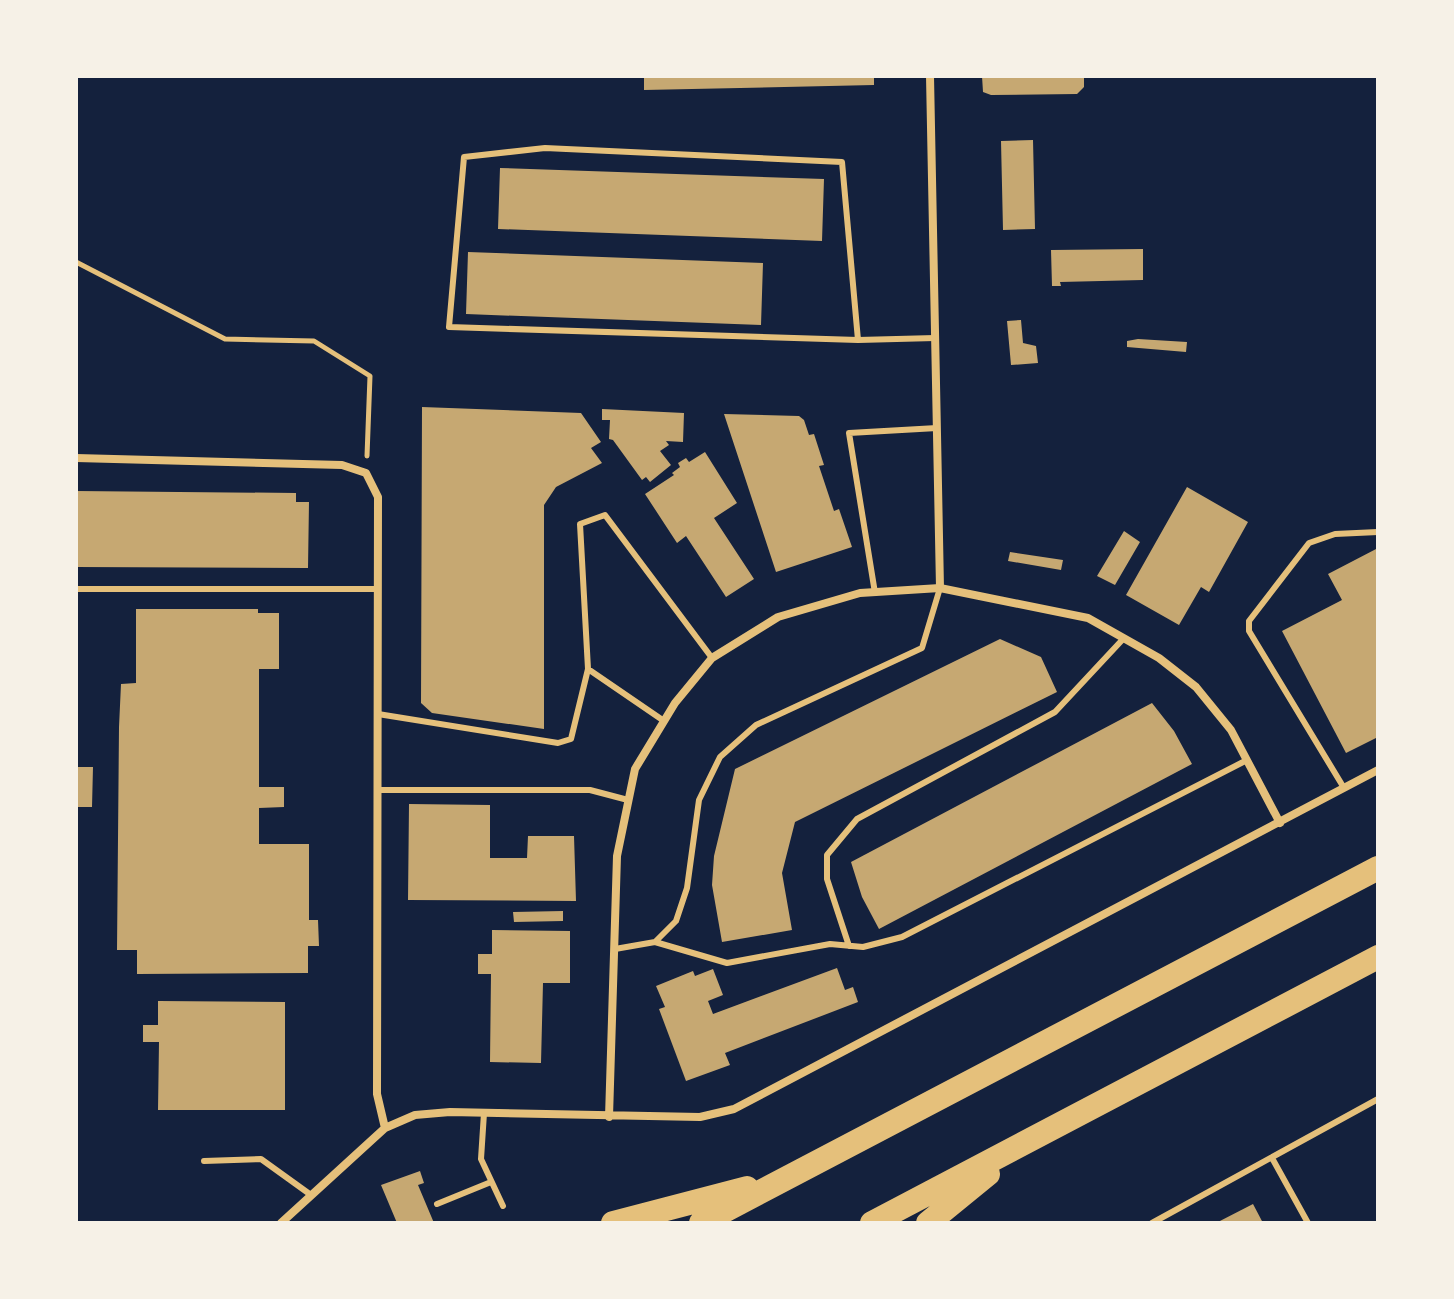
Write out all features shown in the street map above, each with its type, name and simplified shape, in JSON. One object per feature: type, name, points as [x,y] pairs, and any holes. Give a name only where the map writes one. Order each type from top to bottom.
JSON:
[{"type":"highway","points":[[701,1223],[1378,868]]},
{"type":"highway","points":[[872,1223],[1378,957]]},
{"type":"highway","points":[[928,1223],[1029,1140]]},
{"type":"highway","points":[[613,1223],[788,1177]]},
{"type":"street","points":[[930,76],[940,588]]},
{"type":"street","points":[[76,458],[342,465],[366,473],[378,497],[377,1094],[385,1128]]},
{"type":"street","points":[[609,1117],[617,856],[635,769],[664,721],[712,658],[778,617],[875,593],[940,588],[1088,618],[1159,658],[1196,687],[1231,730],[1280,823]]},
{"type":"street","points":[[281,1223],[385,1128],[415,1115],[484,1113],[700,1117],[734,1109],[1378,770]]},
{"type":"lane","points":[[858,340],[842,162],[545,148],[464,157],[449,327],[858,340],[935,338]]},
{"type":"lane","points":[[875,593],[849,433],[937,428]]},
{"type":"lane","points":[[378,714],[558,743],[571,739],[588,669],[580,524],[605,515],[712,658]]},
{"type":"lane","points":[[1344,788],[1249,631],[1249,621],[1309,543],[1335,534],[1378,532]]},
{"type":"lane","points":[[655,942],[676,921],[687,888],[699,800],[720,757],[756,725],[922,648],[940,588]]},
{"type":"lane","points":[[76,589],[378,589]]},
{"type":"lane","points":[[849,946],[827,879],[827,855],[857,819],[1055,712],[1124,638]]},
{"type":"lane","points":[[588,669],[664,721]]},
{"type":"lane","points":[[615,949],[655,942],[727,963],[830,944],[863,947],[902,937],[1247,760]]},
{"type":"lane","points":[[378,790],[590,790],[628,800]]},
{"type":"lane","points":[[1152,1223],[1378,1099]]},
{"type":"lane","points":[[484,1113],[481,1159],[503,1206]]},
{"type":"lane","points":[[1272,1158],[1308,1223]]},
{"type":"lane","points":[[204,1161],[261,1159],[311,1195]]},
{"type":"lane","points":[[437,1204],[491,1182]]},
{"type":"path","points":[[76,262],[225,339],[314,341],[370,376],[366,473]]},
{"type":"building","points":[[644,76],[874,76],[874,85],[644,90]]},
{"type":"building","points":[[982,76],[1084,76],[1084,87],[1077,94],[991,95],[983,92]]},
{"type":"building","points":[[1033,140],[1035,229],[1003,230],[1001,141]]},
{"type":"building","points":[[500,168],[824,179],[822,241],[498,229]]},
{"type":"building","points":[[1143,249],[1143,280],[1060,282],[1061,286],[1052,286],[1051,250]]},
{"type":"building","points":[[468,252],[763,263],[761,325],[466,314]]},
{"type":"building","points":[[1021,320],[1023,343],[1036,346],[1038,363],[1011,365],[1007,321]]},
{"type":"building","points":[[1127,341],[1187,342],[1186,352],[1127,347]]},
{"type":"building","points":[[422,407],[581,413],[601,442],[591,448],[602,463],[556,487],[544,505],[544,729],[432,713],[421,703]]},
{"type":"building","points":[[602,409],[684,413],[683,442],[666,441],[669,445],[660,451],[671,465],[650,482],[646,477],[642,480],[613,440],[609,439],[610,420],[602,420]]},
{"type":"building","points":[[724,414],[799,416],[804,420],[809,435],[814,434],[824,465],[819,466],[834,511],[839,509],[852,547],[776,572]]},
{"type":"building","points":[[705,452],[737,503],[714,518],[754,579],[726,597],[686,536],[677,543],[645,494],[674,475],[672,473],[680,467],[678,463],[686,458],[689,462]]},
{"type":"building","points":[[1187,487],[1248,522],[1209,592],[1201,587],[1179,625],[1126,595]]},
{"type":"building","points":[[76,491],[296,493],[296,502],[309,502],[308,568],[76,567]]},
{"type":"building","points":[[1124,531],[1140,542],[1115,585],[1097,576]]},
{"type":"building","points":[[1378,548],[1378,737],[1346,753],[1282,631],[1342,600],[1328,574]]},
{"type":"building","points":[[1010,552],[1063,560],[1061,570],[1008,561]]},
{"type":"building","points":[[136,609],[258,609],[258,613],[279,613],[279,669],[259,669],[259,787],[284,787],[284,807],[259,808],[259,844],[309,844],[309,920],[318,920],[319,946],[308,946],[308,973],[137,974],[137,950],[117,950],[121,684],[136,683]]},
{"type":"building","points":[[1000,639],[1041,657],[1057,692],[795,822],[782,873],[792,930],[722,942],[712,885],[714,856],[735,769]]},
{"type":"building","points":[[1152,703],[1174,731],[1192,764],[879,929],[862,897],[851,862]]},
{"type":"building","points":[[76,767],[93,767],[92,807],[76,807]]},
{"type":"building","points":[[409,804],[490,805],[490,858],[527,858],[528,836],[574,836],[576,901],[408,900]]},
{"type":"building","points":[[563,911],[563,921],[514,922],[513,912]]},
{"type":"building","points":[[492,930],[570,931],[570,983],[543,983],[541,1063],[490,1062],[491,974],[478,974],[478,954],[492,954]]},
{"type":"building","points":[[837,968],[845,990],[853,987],[858,1002],[725,1053],[730,1065],[686,1081],[659,1009],[665,1007],[656,986],[693,971],[695,976],[713,969],[723,995],[708,1001],[713,1014]]},
{"type":"building","points":[[158,1001],[285,1002],[285,1110],[158,1110],[159,1042],[143,1042],[143,1025],[158,1025]]},
{"type":"building","points":[[420,1171],[424,1183],[418,1185],[434,1223],[397,1223],[381,1185]]},
{"type":"building","points":[[1253,1204],[1263,1223],[1216,1223]]}]
